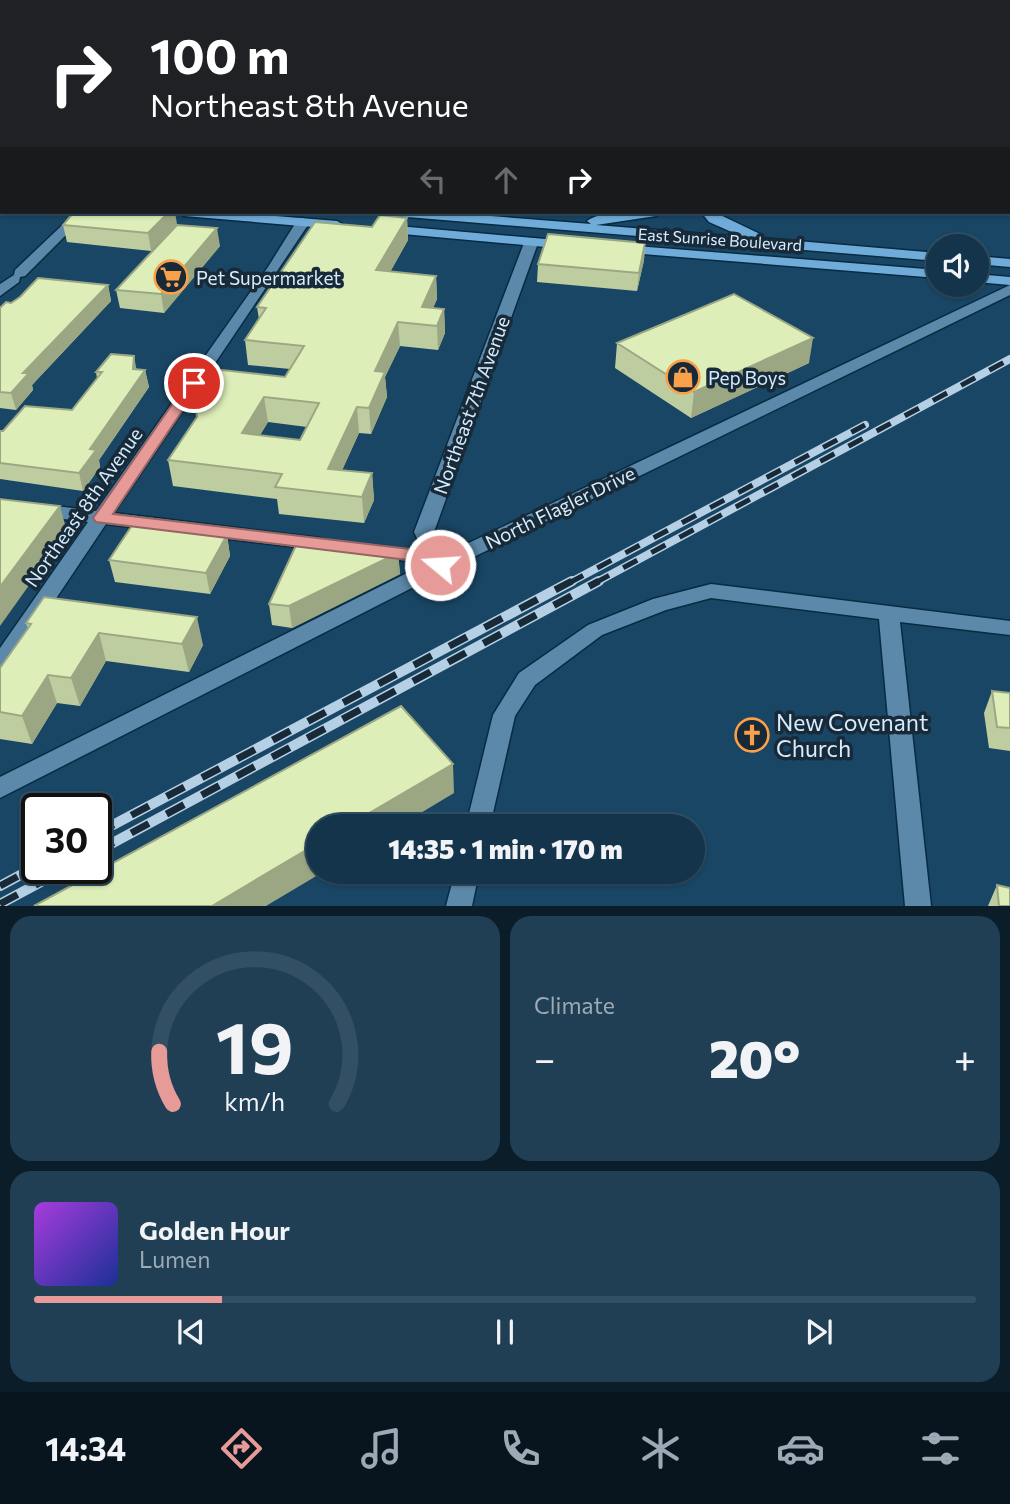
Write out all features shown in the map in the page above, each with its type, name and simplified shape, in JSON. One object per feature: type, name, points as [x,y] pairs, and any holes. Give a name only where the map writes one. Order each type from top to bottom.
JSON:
[{"type":"main road","points":[[208,214],[351,226]]},
{"type":"main road","name":"East Sunrise Boulevard","points":[[421,214],[926,256]]},
{"type":"main road","points":[[586,247],[374,228],[551,225],[640,214]]},
{"type":"main road","points":[[709,214],[714,219],[768,243]]},
{"type":"main road","name":"East Sunrise Boulevard","points":[[614,249],[926,273]]},
{"type":"main road","points":[[989,261],[1010,263]]},
{"type":"main road","points":[[989,279],[1010,281]]},
{"type":"street","points":[[0,292],[81,214]]},
{"type":"street","name":"Northeast 8th Avenue","points":[[0,664],[303,222]]},
{"type":"street","name":"Northeast 7th Avenue","points":[[440,565],[424,533],[531,243]]},
{"type":"street","name":"North Flagler Drive","points":[[0,788],[440,565],[1010,289]]},
{"type":"street","points":[[0,506],[410,555],[440,565]]},
{"type":"street","points":[[481,814],[504,715],[527,679],[595,630],[660,604],[711,591],[1010,628]]},
{"type":"street","points":[[889,613],[918,905]]},
{"type":"street","points":[[459,905],[464,884]]},
{"type":"building","points":[[72,214],[167,214],[148,233],[63,225]]},
{"type":"building","points":[[380,215],[407,218],[376,270],[436,276],[422,307],[444,309],[437,326],[398,322],[375,371],[385,372],[369,408],[357,407],[328,469],[372,473],[362,497],[275,487],[282,474],[168,460],[197,417],[196,408],[222,370],[285,377],[304,346],[245,340],[266,308],[257,307],[315,222],[372,227]],"holes":[[[264,397],[319,403],[300,440],[242,433]]]},
{"type":"building","points":[[177,225],[217,228],[161,294],[116,290]]},
{"type":"building","points":[[548,234],[645,243],[639,273],[538,264]]},
{"type":"building","points":[[38,278],[108,285],[23,373],[29,373],[11,393],[0,392],[0,308],[6,302],[11,303],[20,297]]},
{"type":"building","points":[[734,294],[813,338],[694,392],[617,343]]},
{"type":"building","points":[[111,354],[134,356],[133,369],[145,370],[90,449],[96,450],[79,473],[0,463],[0,431],[3,431],[25,406],[72,410],[102,372],[96,372]]},
{"type":"building","points":[[0,499],[60,506],[0,587]]},
{"type":"building","points":[[133,524],[227,535],[206,573],[109,560]]},
{"type":"building","points":[[298,541],[398,553],[289,606],[269,604]]},
{"type":"building","points":[[44,597],[197,617],[182,644],[99,633],[71,678],[48,675],[22,716],[0,712],[0,668],[31,624],[26,623]]},
{"type":"building","points":[[992,691],[1010,693],[1010,728],[997,727]]},
{"type":"building","points":[[401,706],[453,764],[368,814],[306,814],[306,850],[212,906],[34,906],[74,884],[112,884],[112,863]]},
{"type":"building","points":[[997,885],[1010,888],[1010,906],[999,906]]},
{"type":"railway","points":[[595,583],[1010,359]]},
{"type":"railway","points":[[569,583],[865,425]]},
{"type":"railway","points":[[112,825],[572,581]]},
{"type":"railway","points":[[112,843],[599,581]]},
{"type":"railway","points":[[0,886],[21,875]]},
{"type":"railway","points":[[0,904],[37,884]]},
{"type":"place","name":"Pet Supermarket","points":[[171,277]]},
{"type":"place","name":"Pep Boys","points":[[683,377]]},
{"type":"place","name":"New Covenant Church","points":[[752,735]]},
{"type":"route","points":[[194,383],[102,518],[410,555],[440,565]]}]
